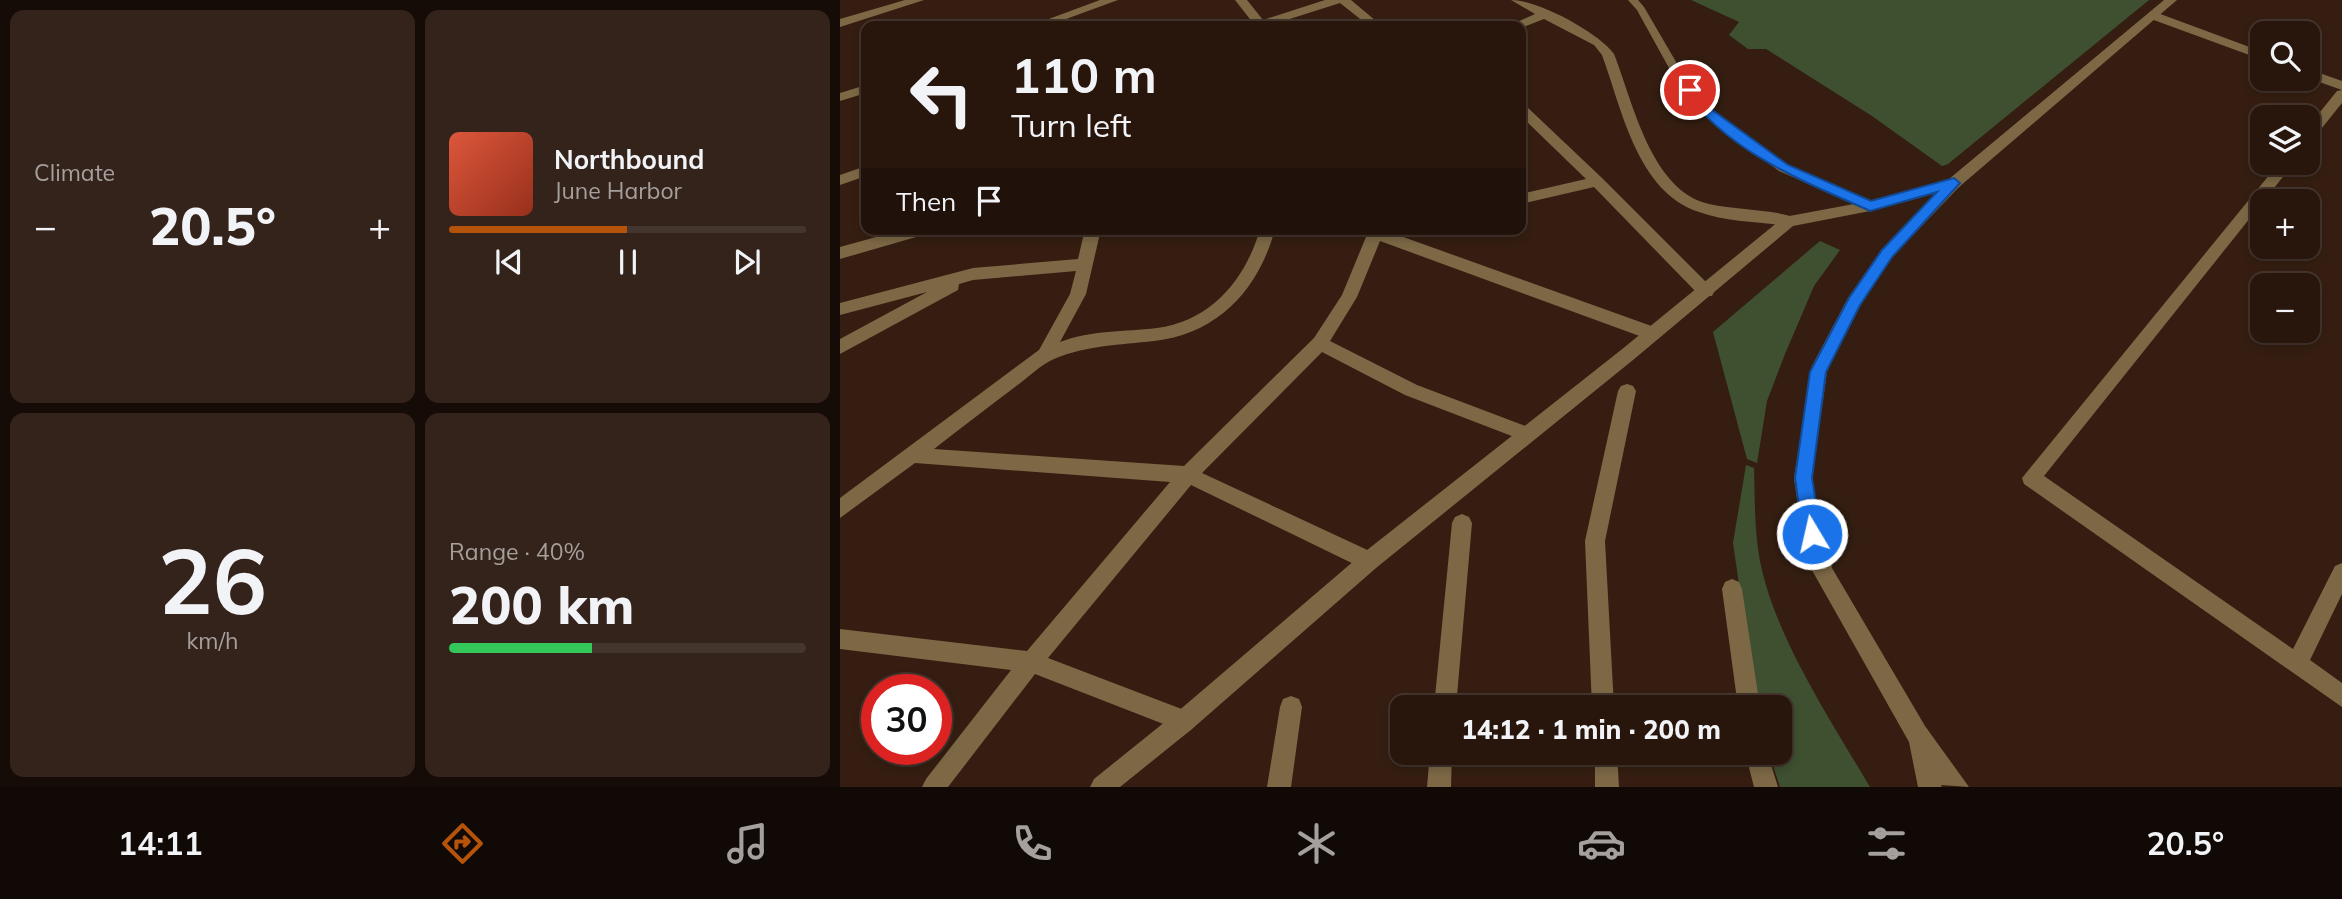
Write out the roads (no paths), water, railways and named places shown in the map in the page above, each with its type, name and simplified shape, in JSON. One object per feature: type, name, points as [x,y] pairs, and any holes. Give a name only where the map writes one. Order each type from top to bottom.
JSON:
[{"type":"street","points":[[840,23],[883,6],[918,0]]},
{"type":"street","points":[[1046,21],[1078,4],[1112,0]]},
{"type":"street","points":[[1241,0],[1256,21]]},
{"type":"street","points":[[1275,21],[1337,0]]},
{"type":"street","points":[[1344,0],[1370,21]]},
{"type":"street","points":[[1517,0],[1598,42],[1608,54],[1650,166],[1673,191],[1702,208],[1789,221],[1870,206],[1954,183]]},
{"type":"street","points":[[1957,787],[1917,734],[1823,572],[1812,534],[1803,478],[1818,372],[1854,302],[1887,253],[1954,183],[2171,0]]},
{"type":"street","points":[[1078,4],[1087,21]]},
{"type":"street","points":[[1526,22],[1544,15]]},
{"type":"street","points":[[2155,16],[2250,51]]},
{"type":"street","points":[[2320,78],[2342,86]]},
{"type":"street","points":[[840,97],[861,91]]},
{"type":"street","points":[[2320,121],[2342,94]]},
{"type":"street","points":[[1526,114],[1597,181],[1706,292]]},
{"type":"street","points":[[840,180],[861,173]]},
{"type":"street","points":[[2277,175],[2031,478],[2342,696]]},
{"type":"street","points":[[1526,198],[1597,181]]},
{"type":"street","points":[[1102,787],[1184,721],[1369,561],[1651,333],[1706,292],[1789,221]]},
{"type":"street","points":[[840,253],[904,235]]},
{"type":"street","points":[[1045,355],[1078,294],[1092,235]]},
{"type":"street","points":[[840,509],[1045,355],[1079,342],[1166,333],[1209,319],[1236,295],[1256,266],[1267,235]]},
{"type":"street","points":[[934,787],[1031,662],[1188,475],[1320,343],[1349,297],[1369,235]]},
{"type":"street","points":[[1381,235],[1651,333]]},
{"type":"street","points":[[840,309],[973,274],[1086,264]]},
{"type":"street","points":[[840,347],[973,274]]},
{"type":"street","points":[[1320,343],[1411,390],[1527,434]]},
{"type":"street","points":[[1603,695],[1595,541],[1627,391]]},
{"type":"street","points":[[912,455],[1188,475],[1369,561]]},
{"type":"street","points":[[1447,695],[1462,523]]},
{"type":"street","points":[[2297,663],[2342,573]]},
{"type":"street","points":[[1732,589],[1747,695]]},
{"type":"street","points":[[840,639],[1031,662],[1184,721]]},
{"type":"street","points":[[1279,787],[1291,707]]},
{"type":"street","points":[[1917,734],[1930,787]]},
{"type":"street","points":[[1438,787],[1440,765]]},
{"type":"street","points":[[1607,765],[1608,787]]},
{"type":"street","points":[[1760,765],[1766,787]]},
{"type":"lane","points":[[1633,0],[1642,9],[1674,68],[1707,112],[1783,168],[1870,206]]}]
